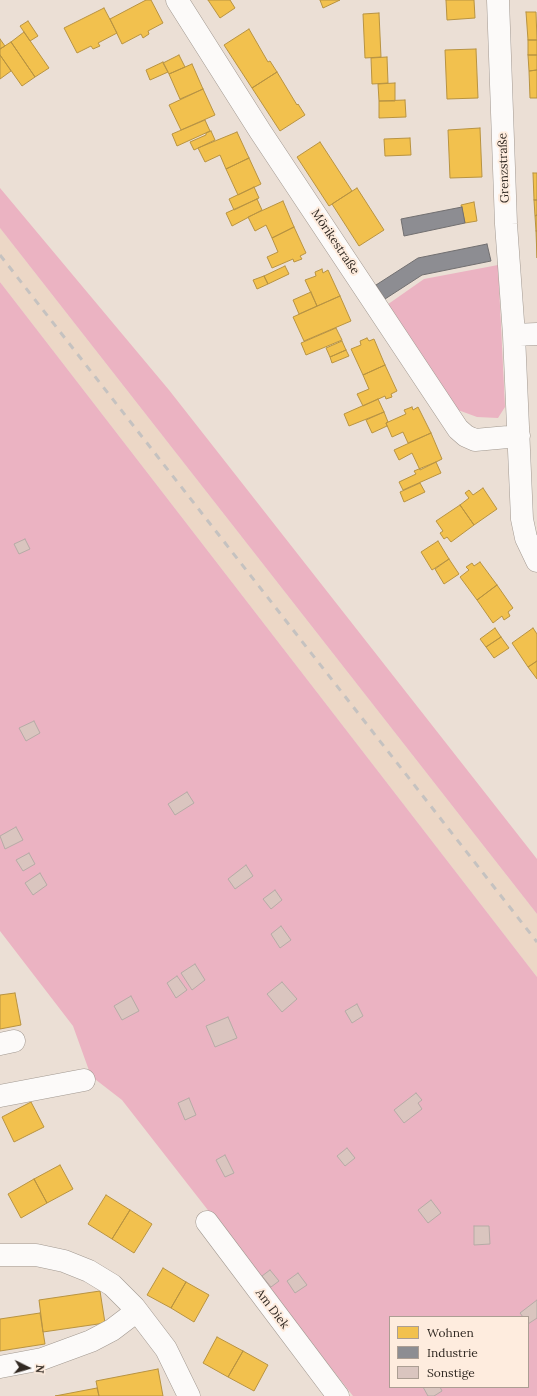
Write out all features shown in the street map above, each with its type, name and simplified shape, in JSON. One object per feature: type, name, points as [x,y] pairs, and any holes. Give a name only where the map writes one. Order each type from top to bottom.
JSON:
[{"type":"street","name":"Mörikestraße","points":[[177,0],[260,131],[458,429],[466,436],[475,440],[519,436]]},
{"type":"street","name":"Grenzstraße","points":[[498,0],[506,224],[514,335],[522,519],[526,538],[537,560]]},
{"type":"street","points":[[514,335],[537,334]]},
{"type":"street","points":[[0,1096],[84,1080]]},
{"type":"street","name":"Am Diek","points":[[207,1222],[338,1396]]},
{"type":"street","points":[[0,1255],[36,1255],[64,1261],[89,1271],[112,1285],[137,1311],[166,1349],[189,1396]]},
{"type":"street","points":[[0,1367],[42,1359],[91,1341],[112,1330],[137,1311]]},
{"type":"shaded area","points":[[0,188],[169,390],[537,859],[537,914],[0,228]]},
{"type":"shaded area","points":[[0,228],[537,914],[537,977],[0,282]]},
{"type":"shaded area","points":[[498,265],[505,407],[498,418],[477,417],[458,410],[384,307],[424,279]]},
{"type":"shaded area","points":[[0,282],[537,977],[537,1396],[353,1396],[122,1100],[91,1076],[73,1026],[0,931]]},
{"type":"building: Wohnen","points":[[146,0],[151,0],[163,23],[148,31],[149,34],[143,38],[141,34],[122,44],[110,19]]},
{"type":"building: Wohnen","points":[[208,0],[230,0],[235,8],[220,18]]},
{"type":"building: Wohnen","points":[[320,0],[340,0],[323,8]]},
{"type":"building: Wohnen","points":[[446,0],[474,0],[475,18],[447,20]]},
{"type":"building: Wohnen","points":[[104,8],[117,33],[98,43],[100,46],[93,49],[91,46],[77,53],[64,28]]},
{"type":"building: Wohnen","points":[[526,12],[536,12],[537,40],[528,40]]},
{"type":"building: Wohnen","points":[[379,13],[381,57],[365,58],[363,14]]},
{"type":"building: Wohnen","points":[[28,21],[38,36],[30,41],[20,26]]},
{"type":"building: Wohnen","points":[[249,29],[268,62],[270,61],[277,72],[252,88],[224,45]]},
{"type":"building: Wohnen","points":[[24,32],[49,68],[35,77],[11,42]]},
{"type":"building: Wohnen","points":[[0,39],[5,46],[0,49]]},
{"type":"building: Wohnen","points":[[528,40],[537,40],[537,55],[528,55]]},
{"type":"building: Wohnen","points":[[11,42],[35,77],[22,86],[0,55],[0,49]]},
{"type":"building: Wohnen","points":[[476,49],[478,98],[447,99],[445,50]]},
{"type":"building: Wohnen","points":[[0,55],[11,71],[0,79]]},
{"type":"building: Wohnen","points":[[179,55],[185,67],[169,74],[163,63]]},
{"type":"building: Wohnen","points":[[528,55],[537,55],[537,70],[529,71]]},
{"type":"building: Wohnen","points":[[387,57],[388,83],[372,84],[371,58]]},
{"type":"building: Wohnen","points":[[163,62],[168,72],[150,80],[146,70]]},
{"type":"building: Wohnen","points":[[192,64],[203,89],[180,99],[169,74]]},
{"type":"building: Wohnen","points":[[537,70],[537,98],[530,98],[529,71]]},
{"type":"building: Wohnen","points":[[277,72],[297,105],[298,104],[305,115],[280,131],[252,88]]},
{"type":"building: Wohnen","points":[[395,83],[395,101],[379,101],[378,84]]},
{"type":"building: Wohnen","points":[[203,89],[215,115],[181,130],[169,105]]},
{"type":"building: Wohnen","points":[[405,100],[406,117],[379,118],[379,101]]},
{"type":"building: Wohnen","points":[[205,120],[210,131],[177,146],[172,134]]},
{"type":"building: Wohnen","points":[[480,128],[482,177],[450,178],[448,130]]},
{"type":"building: Wohnen","points":[[211,131],[215,140],[194,150],[190,142],[206,135],[206,133]]},
{"type":"building: Wohnen","points":[[237,132],[249,158],[226,169],[220,155],[205,162],[198,148]]},
{"type":"building: Wohnen","points":[[410,138],[411,155],[385,156],[384,139]]},
{"type":"building: Wohnen","points":[[320,142],[352,191],[329,206],[297,157]]},
{"type":"building: Wohnen","points":[[249,158],[261,184],[238,195],[226,169]]},
{"type":"building: Wohnen","points":[[533,173],[537,173],[537,200],[534,200]]},
{"type":"building: Wohnen","points":[[254,187],[259,198],[234,210],[229,199]]},
{"type":"building: Wohnen","points":[[357,188],[384,230],[359,246],[332,204]]},
{"type":"building: Wohnen","points":[[257,199],[262,210],[232,226],[226,213]]},
{"type":"building: Wohnen","points":[[534,200],[537,200],[537,215],[535,216]]},
{"type":"building: Wohnen","points":[[283,201],[294,227],[272,238],[266,225],[255,231],[248,217]]},
{"type":"building: Wohnen","points":[[474,202],[477,221],[465,223],[461,205]]},
{"type":"building: Wohnen","points":[[537,215],[537,231],[536,231],[535,216]]},
{"type":"building: Wohnen","points":[[294,227],[306,253],[300,256],[302,259],[294,262],[293,259],[272,268],[267,257],[278,252],[272,238]]},
{"type":"building: Wohnen","points":[[536,231],[537,231],[537,258]]},
{"type":"building: Wohnen","points":[[285,266],[289,274],[268,284],[264,276]]},
{"type":"building: Wohnen","points":[[322,269],[323,273],[328,270],[340,296],[317,306],[305,280],[316,276],[315,272]]},
{"type":"building: Wohnen","points":[[264,276],[268,284],[257,289],[253,280]]},
{"type":"building: Wohnen","points":[[311,292],[317,306],[299,314],[293,300]]},
{"type":"building: Wohnen","points":[[340,296],[351,321],[304,341],[293,317]]},
{"type":"building: Wohnen","points":[[336,328],[342,340],[306,355],[301,343]]},
{"type":"building: Wohnen","points":[[367,338],[369,341],[374,339],[385,365],[363,375],[351,349],[361,345],[360,341]]},
{"type":"building: Wohnen","points":[[342,341],[346,350],[330,357],[326,348]]},
{"type":"building: Wohnen","points":[[346,350],[349,356],[332,363],[330,357]]},
{"type":"building: Wohnen","points":[[385,365],[397,391],[391,394],[392,397],[386,399],[385,396],[363,406],[357,394],[369,389],[363,375]]},
{"type":"building: Wohnen","points":[[378,399],[384,412],[349,426],[344,414]]},
{"type":"building: Wohnen","points":[[412,407],[413,410],[418,407],[431,433],[408,443],[403,432],[392,437],[386,423],[406,414],[404,410]]},
{"type":"building: Wohnen","points":[[384,412],[388,422],[386,423],[387,426],[372,433],[366,420]]},
{"type":"building: Wohnen","points":[[431,433],[442,459],[420,470],[412,453],[399,460],[394,450]]},
{"type":"building: Wohnen","points":[[436,462],[441,473],[403,490],[399,482],[416,474],[414,471]]},
{"type":"building: Wohnen","points":[[420,483],[425,492],[404,502],[400,492]]},
{"type":"building: Wohnen","points":[[483,488],[497,509],[474,525],[460,505],[469,498],[465,493],[469,490],[473,495]]},
{"type":"building: Wohnen","points":[[460,505],[474,525],[451,542],[447,537],[444,539],[440,533],[443,531],[436,521]]},
{"type":"building: Wohnen","points":[[438,541],[449,559],[432,570],[421,552]]},
{"type":"building: Wohnen","points":[[449,559],[459,574],[444,584],[435,569]]},
{"type":"building: Wohnen","points":[[480,562],[497,585],[477,600],[460,577],[469,570],[466,567],[472,563],[474,566]]},
{"type":"building: Wohnen","points":[[497,585],[513,608],[508,612],[510,616],[504,620],[502,616],[493,623],[477,600]]},
{"type":"building: Wohnen","points":[[495,628],[501,637],[486,647],[480,639]]},
{"type":"building: Wohnen","points":[[533,628],[537,634],[537,661],[528,667],[512,643]]},
{"type":"building: Wohnen","points":[[501,637],[509,648],[494,658],[486,647]]},
{"type":"building: Wohnen","points":[[537,661],[537,679],[528,667]]},
{"type":"building: Wohnen","points":[[15,993],[21,1025],[0,1029],[0,995]]},
{"type":"building: Wohnen","points":[[31,1102],[44,1127],[14,1142],[2,1117]]},
{"type":"building: Wohnen","points":[[60,1165],[73,1189],[47,1203],[34,1179]]},
{"type":"building: Wohnen","points":[[34,1179],[47,1203],[21,1218],[8,1194]]},
{"type":"building: Wohnen","points":[[106,1195],[130,1210],[112,1239],[88,1224]]},
{"type":"building: Wohnen","points":[[130,1210],[152,1224],[134,1253],[112,1239]]},
{"type":"building: Wohnen","points":[[163,1268],[186,1282],[171,1308],[147,1295]]},
{"type":"building: Wohnen","points":[[186,1282],[209,1295],[194,1322],[171,1308]]},
{"type":"building: Wohnen","points":[[100,1291],[105,1323],[43,1332],[39,1300]]},
{"type":"building: Wohnen","points":[[40,1313],[45,1344],[0,1351],[0,1319]]},
{"type":"building: Wohnen","points":[[217,1337],[243,1351],[228,1377],[203,1363]]},
{"type":"building: Wohnen","points":[[243,1351],[268,1365],[254,1391],[228,1377]]},
{"type":"building: Wohnen","points":[[158,1369],[163,1396],[99,1396],[96,1381]]},
{"type":"building: Wohnen","points":[[97,1388],[99,1396],[55,1396]]},
{"type":"building: Industrie","points":[[462,207],[465,223],[404,236],[401,219]]},
{"type":"building: Industrie","points":[[487,244],[491,261],[422,275],[385,299],[376,285],[418,258]]},
{"type":"building: Sonstige","points":[[25,539],[30,549],[19,554],[14,544]]},
{"type":"building: Sonstige","points":[[34,721],[40,733],[26,741],[19,728]]},
{"type":"building: Sonstige","points":[[187,792],[194,803],[175,815],[168,804]]},
{"type":"building: Sonstige","points":[[16,827],[23,840],[5,849],[0,836]]},
{"type":"building: Sonstige","points":[[29,853],[35,864],[23,871],[16,860]]},
{"type":"building: Sonstige","points":[[246,865],[253,876],[235,889],[228,879]]},
{"type":"building: Sonstige","points":[[40,873],[47,885],[33,895],[25,883]]},
{"type":"building: Sonstige","points":[[275,890],[282,900],[271,909],[263,899]]},
{"type":"building: Sonstige","points":[[281,926],[291,940],[280,948],[271,934]]},
{"type":"building: Sonstige","points":[[195,964],[205,980],[192,990],[181,973]]},
{"type":"building: Sonstige","points":[[177,976],[187,990],[176,998],[167,983]]},
{"type":"building: Sonstige","points":[[282,982],[297,999],[282,1012],[267,994]]},
{"type":"building: Sonstige","points":[[131,996],[139,1011],[122,1020],[114,1006]]},
{"type":"building: Sonstige","points":[[357,1004],[363,1016],[352,1023],[345,1011]]},
{"type":"building: Sonstige","points":[[228,1017],[237,1038],[215,1047],[206,1026]]},
{"type":"building: Sonstige","points":[[416,1093],[422,1100],[418,1103],[422,1109],[404,1123],[394,1110]]},
{"type":"building: Sonstige","points":[[189,1098],[196,1115],[185,1120],[178,1103]]},
{"type":"building: Sonstige","points":[[347,1148],[355,1158],[345,1166],[337,1156]]},
{"type":"building: Sonstige","points":[[225,1155],[234,1173],[225,1177],[216,1160]]},
{"type":"building: Sonstige","points":[[431,1200],[441,1213],[428,1223],[418,1210]]},
{"type":"building: Sonstige","points":[[474,1226],[489,1226],[490,1244],[474,1245]]},
{"type":"building: Sonstige","points":[[270,1270],[279,1281],[271,1287],[262,1276]]},
{"type":"building: Sonstige","points":[[298,1273],[307,1285],[295,1293],[287,1281]]},
{"type":"building: Sonstige","points":[[537,1300],[537,1318],[529,1323],[529,1316],[522,1316],[520,1313]]},
{"type":"building: Sonstige","points":[[424,1388],[440,1388],[442,1391],[434,1396],[428,1396]]},
{"type":"railway","points":[[0,255],[537,942]]}]
